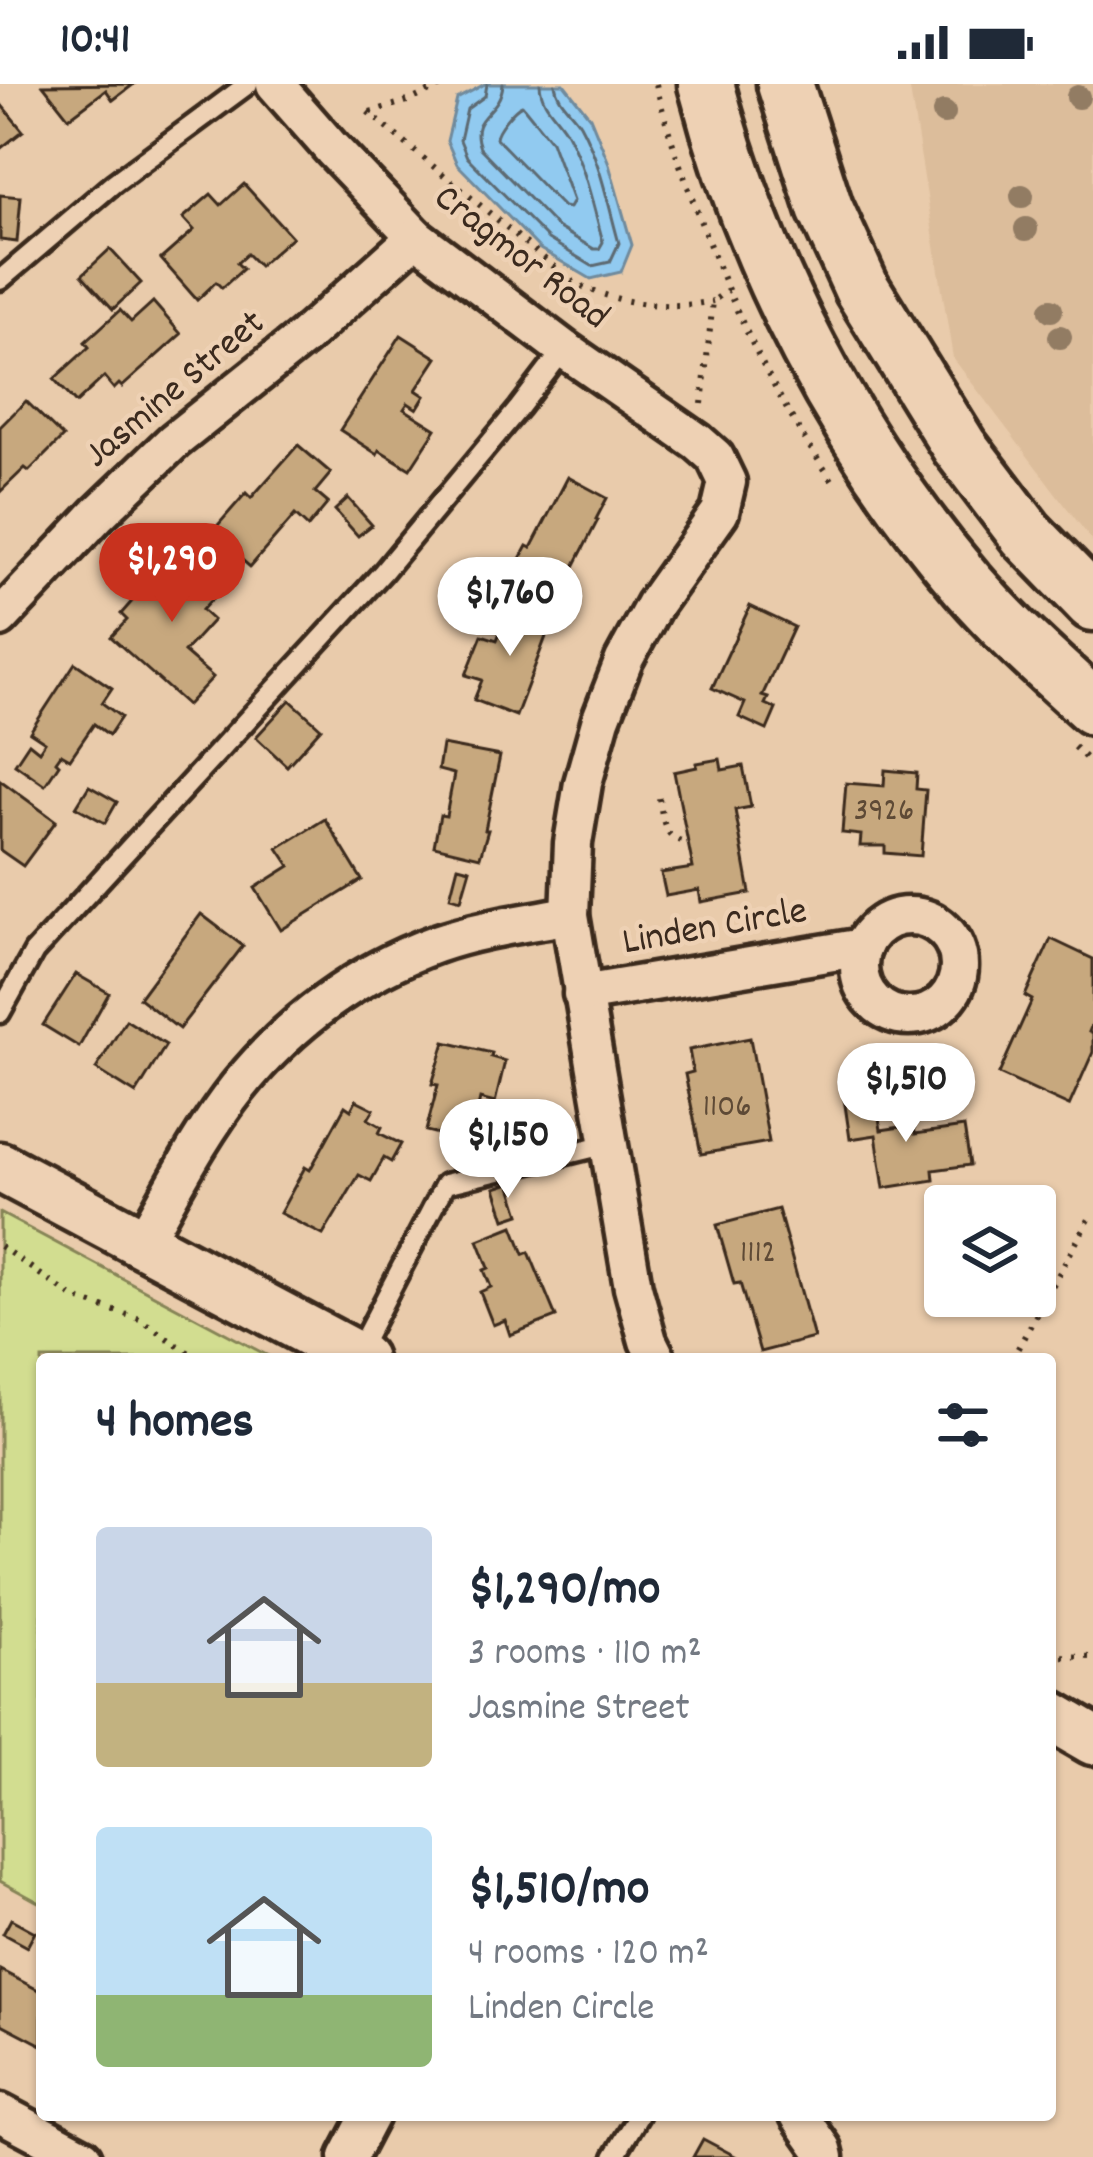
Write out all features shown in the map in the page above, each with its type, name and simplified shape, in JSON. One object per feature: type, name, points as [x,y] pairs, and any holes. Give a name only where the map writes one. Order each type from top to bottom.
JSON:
[{"type":"main road","points":[[706,84],[722,147],[757,235],[797,328],[837,401],[897,492],[968,585],[1093,706]]},
{"type":"main road","points":[[785,84],[825,208],[862,289],[959,446],[1026,534],[1093,603]]},
{"type":"street","name":"Cragmor Road","points":[[275,84],[416,237],[698,442],[715,458],[727,482],[720,512],[654,604],[624,660],[602,719],[583,783],[570,915]]},
{"type":"street","name":"Jasmine Street","points":[[0,618],[174,441],[304,337],[416,237]]},
{"type":"street","points":[[142,1243],[237,1088],[321,1004],[376,971],[436,944],[570,915],[633,1288],[650,1353]]},
{"type":"street","name":"Linden Circle","points":[[582,994],[862,947]]},
{"type":"street","points":[[0,1167],[349,1353]]},
{"type":"street","points":[[0,2113],[83,2157]]},
{"type":"street","points":[[348,2157],[367,2121]]},
{"type":"street","points":[[804,2121],[825,2157]]},
{"type":"lane","points":[[0,280],[114,183],[248,84]]},
{"type":"lane","points":[[0,1013],[34,952],[383,572],[565,349]]},
{"type":"lane","points":[[360,1353],[445,1184],[608,1144]]},
{"type":"lane","points":[[614,2157],[635,2121]]},
{"type":"path","points":[[445,84],[368,112],[570,280],[598,296],[634,303],[713,301],[728,290],[664,123],[656,84]]},
{"type":"path","points":[[698,442],[713,301]]},
{"type":"path","points":[[659,798],[669,835],[688,842]]},
{"type":"path","points":[[1015,1353],[1093,1212]]},
{"type":"path","points":[[0,1246],[74,1298],[140,1319],[190,1353]]},
{"type":"path","points":[[1056,1656],[1093,1657]]},
{"type":"shaded area","points":[[909,84],[1093,84],[1093,542],[953,358]]},
{"type":"green space","points":[[0,1213],[263,1353],[36,1353],[36,1901],[0,1881]]},
{"type":"water","points":[[485,84],[564,84],[590,117],[632,245],[621,272],[591,279],[540,249],[457,164],[447,141],[457,99]]},
{"type":"building","points":[[134,84],[113,100],[106,90],[69,118],[43,85]]},
{"type":"building","points":[[0,103],[23,131],[0,149]]},
{"type":"building","points":[[244,184],[292,237],[259,266],[247,254],[237,263],[243,269],[222,288],[216,282],[197,300],[161,259],[194,230],[183,218],[211,194],[221,205]]},
{"type":"building","points":[[0,195],[21,197],[17,242],[0,240]]},
{"type":"building","points":[[110,249],[141,283],[113,309],[82,275]]},
{"type":"building","points":[[153,302],[181,334],[122,387],[119,384],[114,389],[104,377],[76,403],[54,379],[120,310],[131,322]]},
{"type":"building","points":[[401,335],[437,358],[416,390],[425,396],[417,409],[408,403],[404,409],[436,429],[410,469],[340,430]]},
{"type":"building","points":[[26,401],[63,437],[0,492],[0,427]]},
{"type":"building","points":[[298,445],[331,473],[315,492],[328,503],[308,527],[295,515],[250,567],[211,533],[246,493],[251,498]]},
{"type":"building","points":[[568,477],[607,498],[564,586],[544,576],[537,589],[517,579],[523,569],[516,566],[527,546],[531,548]]},
{"type":"building","points":[[348,498],[372,525],[358,536],[335,510]]},
{"type":"building","points":[[190,549],[227,582],[202,610],[213,620],[184,652],[213,677],[187,705],[111,637],[127,620],[121,614],[149,582],[155,588]]},
{"type":"building","points":[[512,602],[553,618],[516,716],[474,700],[482,680],[466,675],[482,635],[497,640]]},
{"type":"building","points":[[750,606],[794,627],[762,696],[768,698],[765,704],[776,709],[767,730],[739,717],[745,703],[712,688]]},
{"type":"building","points":[[75,663],[112,688],[102,703],[121,717],[109,735],[94,724],[70,759],[61,754],[45,785],[15,764],[29,743],[39,751],[45,742],[30,732]]},
{"type":"building","points":[[290,700],[321,728],[287,766],[256,737]]},
{"type":"building","points":[[442,745],[500,756],[480,857],[434,846],[454,774],[438,770]]},
{"type":"building","points":[[720,759],[722,770],[743,766],[751,807],[735,810],[750,893],[701,902],[699,890],[666,896],[661,873],[693,868],[674,772]]},
{"type":"building","points":[[885,770],[917,773],[916,789],[926,790],[921,856],[885,853],[885,846],[860,846],[861,835],[842,833],[846,783],[884,786]]},
{"type":"building","points":[[0,780],[56,821],[23,866],[0,850]]},
{"type":"building","points":[[89,786],[117,802],[105,823],[76,807]]},
{"type":"building","points":[[325,819],[362,880],[281,930],[255,888],[290,866],[278,848]]},
{"type":"building","points":[[458,866],[470,869],[461,900],[450,897]]},
{"type":"building","points":[[201,914],[243,946],[179,1029],[139,998]]},
{"type":"building","points":[[1051,939],[1093,959],[1089,1032],[1093,1052],[1069,1106],[999,1074],[1032,1000],[1025,996]]},
{"type":"building","points":[[76,974],[109,993],[79,1047],[43,1025]]},
{"type":"building","points":[[126,1020],[166,1045],[136,1094],[96,1069]]},
{"type":"building","points":[[750,1038],[769,1142],[701,1154],[685,1074],[693,1072],[689,1050]]},
{"type":"building","points":[[445,1042],[492,1053],[491,1057],[505,1061],[495,1103],[480,1099],[470,1142],[426,1131],[438,1085],[432,1084]]},
{"type":"building","points":[[875,1093],[881,1130],[914,1125],[915,1134],[964,1127],[970,1165],[933,1170],[934,1180],[884,1188],[876,1135],[850,1139],[844,1098]]},
{"type":"building","points":[[356,1100],[374,1109],[368,1119],[382,1127],[379,1133],[401,1144],[391,1162],[384,1158],[371,1181],[359,1175],[323,1235],[280,1213],[345,1106],[351,1110]]},
{"type":"building","points":[[510,1183],[520,1214],[505,1219],[495,1188]]},
{"type":"building","points":[[778,1209],[814,1338],[760,1352],[717,1225]]},
{"type":"building","points":[[513,1226],[556,1317],[510,1335],[505,1320],[493,1325],[480,1292],[491,1287],[478,1240]]},
{"type":"building","points":[[11,1919],[35,1932],[27,1947],[3,1934]]},
{"type":"building","points":[[0,1970],[36,1989],[36,2042],[0,2023]]},
{"type":"building","points":[[703,2139],[737,2157],[693,2157]]}]
